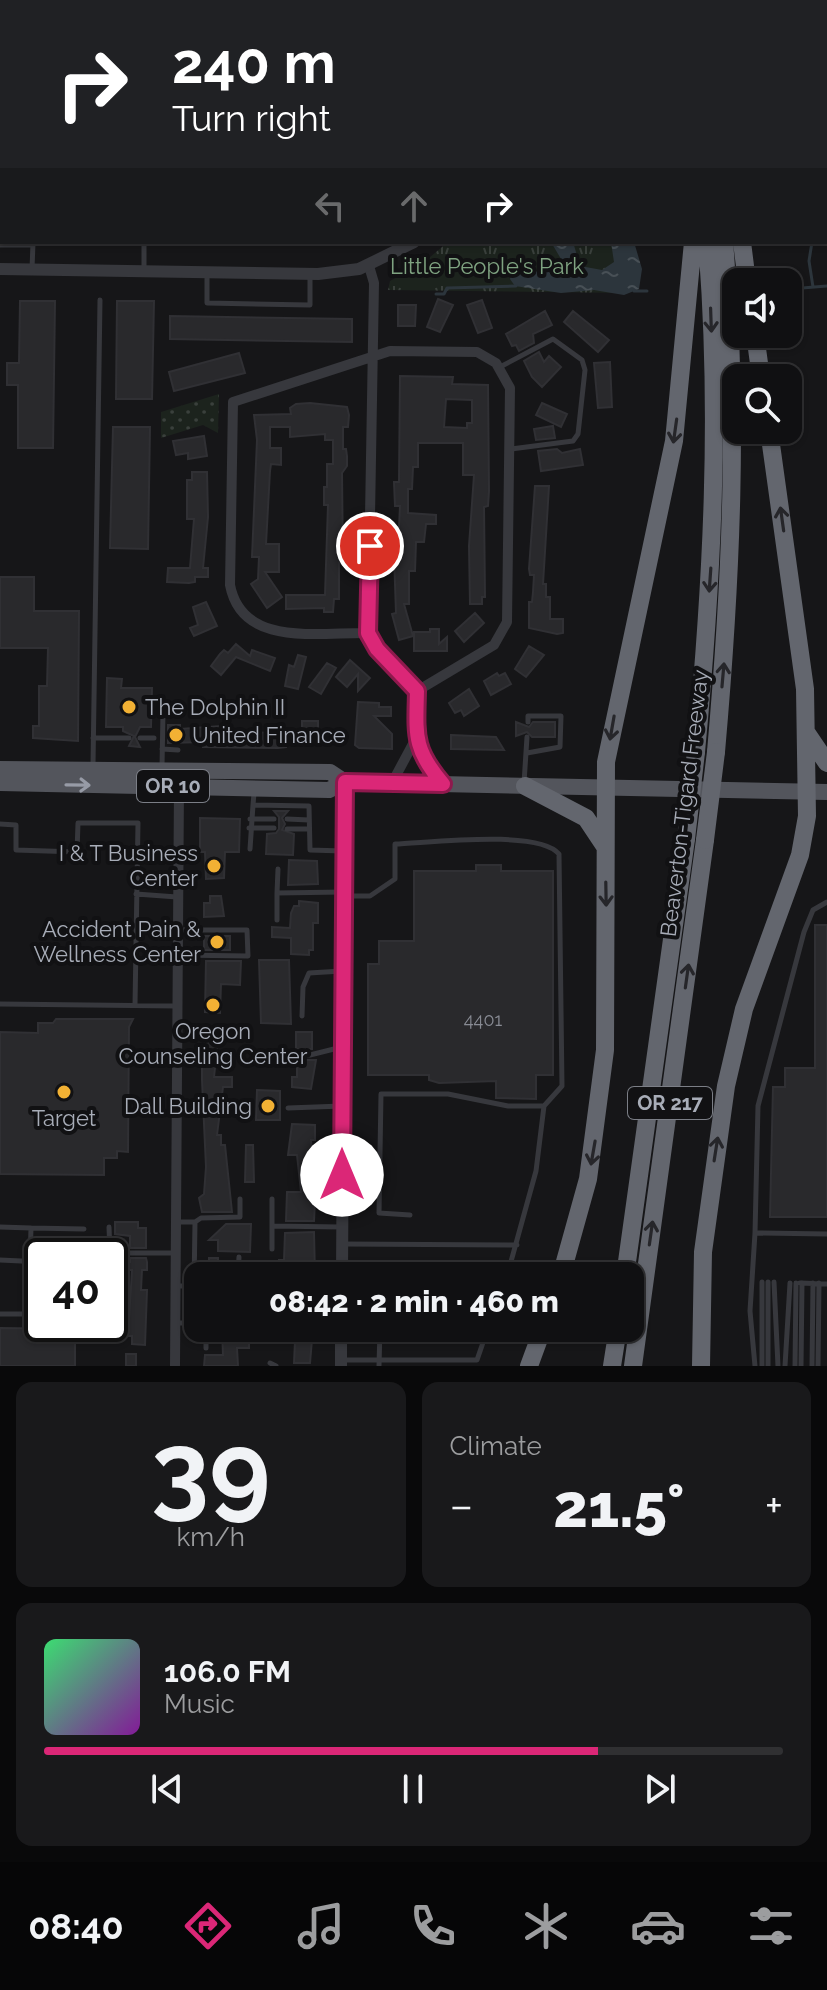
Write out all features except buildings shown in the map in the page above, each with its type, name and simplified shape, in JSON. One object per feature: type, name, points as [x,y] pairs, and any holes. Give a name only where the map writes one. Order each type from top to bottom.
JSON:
[{"type":"highway","points":[[565,1262],[588,1179],[602,1088],[607,990],[605,788],[615,712],[674,441],[693,244]]},
{"type":"highway","name":"Beaverton-Tigard Freeway","points":[[633,1366],[695,840],[696,752],[714,504],[715,409],[707,244]]},
{"type":"highway","name":"Beaverton-Tigard Freeway","points":[[627,1262],[695,840],[716,752],[728,612],[732,495],[724,244]]},
{"type":"highway","points":[[742,244],[745,268]]},
{"type":"highway","points":[[701,1366],[703,1252],[726,1086],[744,1009],[800,855],[807,792],[801,656],[771,444]]},
{"type":"highway","points":[[806,732],[827,763]]},
{"type":"highway","points":[[524,786],[586,818],[605,847]]},
{"type":"highway","points":[[529,1366],[538,1342]]},
{"type":"highway","points":[[612,1366],[616,1342]]},
{"type":"main road","name":"OR 10","points":[[0,769],[93,767],[330,772],[345,782]]},
{"type":"main road","points":[[179,786],[198,769]]},
{"type":"main road","name":"OR 10","points":[[0,783],[329,790],[345,782],[827,792]]},
{"type":"street","points":[[0,269],[347,272],[369,266],[410,244]]},
{"type":"street","points":[[369,266],[374,283],[368,633],[377,649],[417,691],[415,740],[424,762],[443,784]]},
{"type":"street","points":[[368,633],[266,630],[239,612],[230,585],[233,402],[390,351],[477,352],[499,368],[510,388],[507,622],[494,645],[417,691]]},
{"type":"street","points":[[392,783],[415,740]]},
{"type":"street","points":[[342,1262],[345,782]]},
{"type":"street","points":[[175,1366],[179,786]]},
{"type":"street","points":[[341,1342],[341,1363]]},
{"type":"lane","points":[[32,270],[33,244]]},
{"type":"lane","points":[[144,244],[144,271]]},
{"type":"lane","points":[[207,272],[207,303],[310,305],[310,274]]},
{"type":"lane","points":[[93,767],[100,300]]},
{"type":"lane","points":[[499,368],[553,339],[582,360],[585,370],[578,434],[573,441],[511,449]]},
{"type":"lane","points":[[162,768],[163,712],[182,712]]},
{"type":"lane","points":[[527,753],[560,747],[561,716],[528,716],[528,722]]},
{"type":"lane","points":[[524,786],[527,737]]},
{"type":"lane","points":[[93,738],[129,738]]},
{"type":"lane","points":[[140,738],[154,738]]},
{"type":"lane","points":[[162,749],[178,750]]},
{"type":"lane","points":[[250,849],[254,788]]},
{"type":"lane","points":[[309,789],[310,850],[344,851]]},
{"type":"lane","points":[[253,805],[309,806]]},
{"type":"lane","points":[[250,819],[274,819]]},
{"type":"lane","points":[[287,819],[309,820]]},
{"type":"lane","points":[[0,824],[16,825],[16,850],[77,852],[78,823],[138,823],[135,1005]]},
{"type":"lane","points":[[249,828],[274,828]]},
{"type":"lane","points":[[287,829],[309,829]]},
{"type":"lane","points":[[277,893],[370,896],[395,879],[395,844],[495,840],[543,843],[555,848],[561,860],[562,1086],[544,1106],[536,1171],[512,1262]]},
{"type":"lane","points":[[277,920],[278,869]]},
{"type":"lane","points":[[136,894],[178,897]]},
{"type":"lane","points":[[755,1366],[751,1326],[758,1106],[804,932],[813,910],[827,902]]},
{"type":"lane","points":[[178,930],[247,930],[248,956],[178,955]]},
{"type":"lane","points":[[302,1016],[303,987],[309,973],[343,971]]},
{"type":"lane","points":[[0,1004],[178,1006]]},
{"type":"lane","points":[[275,1053],[310,1055],[343,1046]]},
{"type":"lane","points":[[410,1215],[379,1213],[381,1094],[448,1094],[508,1106],[544,1106]]},
{"type":"lane","points":[[288,1108],[343,1106]]},
{"type":"lane","points":[[176,1222],[240,1217],[240,1199]]},
{"type":"lane","points":[[272,1199],[272,1249]]},
{"type":"lane","points":[[195,1222],[196,1262]]},
{"type":"lane","points":[[272,1226],[342,1227]]},
{"type":"lane","points":[[0,1227],[84,1229]]},
{"type":"lane","points":[[109,1227],[109,1238]]},
{"type":"lane","points":[[31,1228],[31,1238]]},
{"type":"lane","points":[[755,1233],[827,1234]]},
{"type":"lane","points":[[342,1244],[517,1245]]},
{"type":"lane","points":[[128,1253],[176,1253]]},
{"type":"lane","points":[[239,1257],[239,1262]]},
{"type":"lane","points":[[0,1260],[24,1261]]},
{"type":"lane","points":[[753,1282],[827,1284]]},
{"type":"lane","points":[[765,1366],[768,1282]]},
{"type":"lane","points":[[768,1282],[778,1366]]},
{"type":"lane","points":[[785,1366],[796,1283]]},
{"type":"lane","points":[[795,1366],[796,1283]]},
{"type":"lane","points":[[796,1283],[801,1366]]},
{"type":"lane","points":[[812,1366],[816,1283]]},
{"type":"lane","points":[[816,1283],[818,1366]]},
{"type":"lane","points":[[175,1286],[184,1286]]},
{"type":"lane","points":[[0,1314],[24,1314]]},
{"type":"lane","points":[[175,1323],[184,1323]]},
{"type":"lane","points":[[206,1342],[206,1348]]},
{"type":"lane","points":[[379,1363],[380,1342]]},
{"type":"lane","points":[[341,1363],[477,1360],[483,1342]]},
{"type":"green space","name":"Little People's Park","points":[[446,244],[628,244],[628,293],[388,290],[390,281],[423,263]]},
{"type":"green space","points":[[219,394],[218,433],[203,425],[161,438],[161,412]]},
{"type":"water","points":[[552,244],[574,244],[580,266],[602,270],[614,262],[611,244],[635,244],[642,269],[639,289],[624,295],[594,290],[561,293],[515,286],[510,279],[512,272],[563,271],[564,264]]},
{"type":"waterway","points":[[812,244],[809,261],[813,287]]},
{"type":"waterway","points":[[436,294],[444,294],[447,288],[516,286]]},
{"type":"waterway","points":[[802,288],[827,286]]},
{"type":"waterway","points":[[634,291],[647,291]]},
{"type":"place","name":"The Dolphin II","points":[[129,707]]},
{"type":"place","name":"United Finance","points":[[176,735]]},
{"type":"place","name":"I & T Business Center","points":[[214,866]]},
{"type":"place","name":"Accident Pain & Wellness Center","points":[[217,942]]},
{"type":"place","name":"Oregon Counseling Center","points":[[213,1005]]},
{"type":"place","name":"Target","points":[[64,1092]]},
{"type":"place","name":"Dall Building","points":[[268,1106]]},
{"type":"route","points":[[342,1175],[345,782],[443,784],[424,762],[415,740],[417,691],[377,649],[368,633],[370,546]]}]
